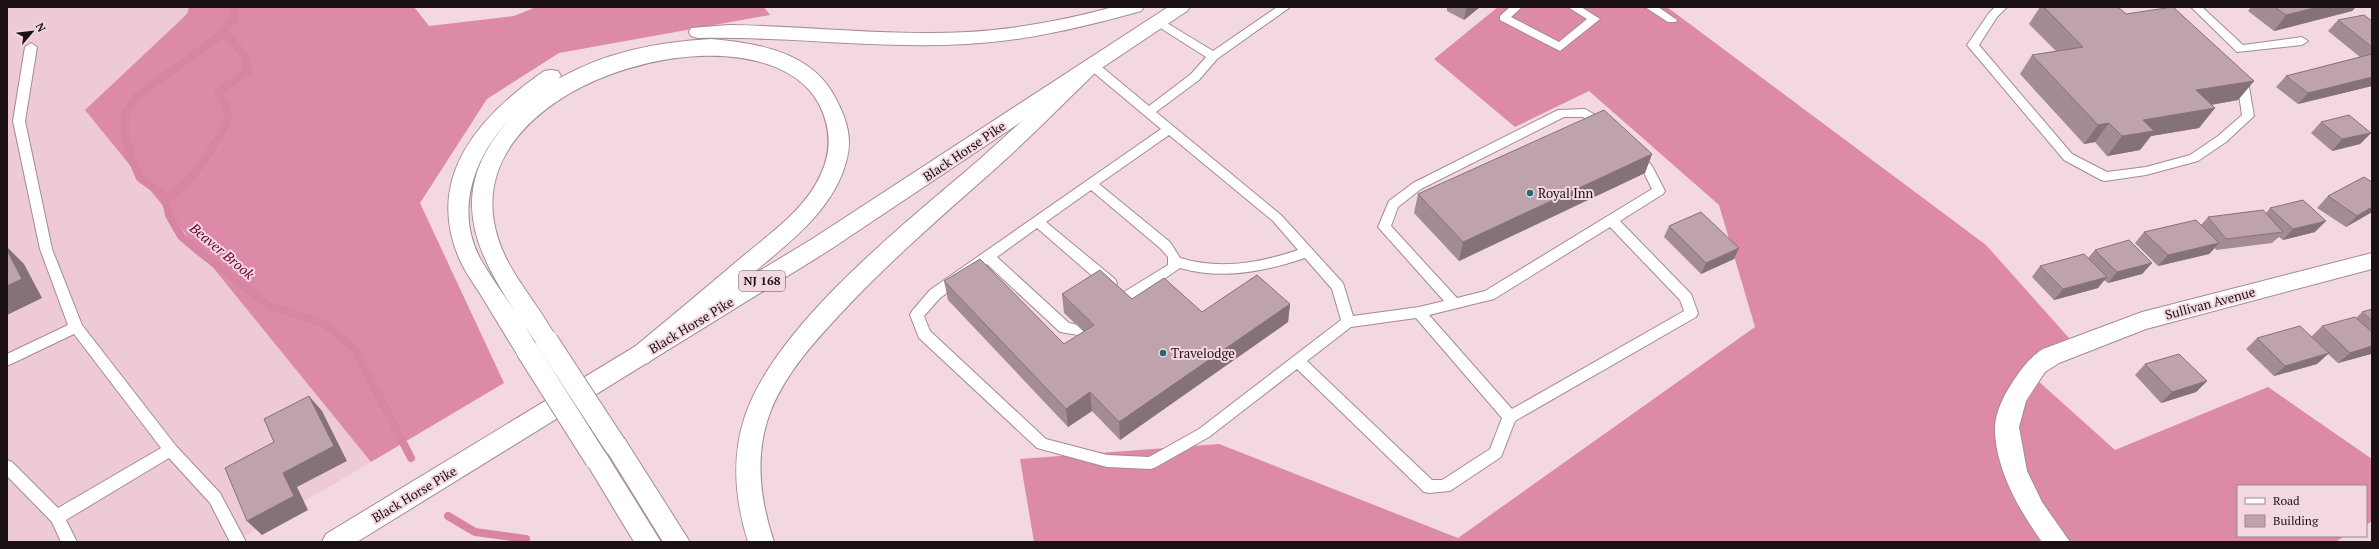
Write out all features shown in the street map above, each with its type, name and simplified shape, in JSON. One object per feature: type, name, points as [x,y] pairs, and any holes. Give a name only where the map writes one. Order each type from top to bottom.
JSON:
[{"type":"main road","points":[[677,542],[605,452],[537,345],[470,259],[460,230],[459,200],[464,172],[471,155],[492,124],[520,98],[554,74],[607,50],[643,39],[677,34],[760,31],[914,39],[970,39],[1050,28],[1135,7]]},
{"type":"main road","name":"Black Horse Pike","points":[[335,542],[820,245],[1181,7]]},
{"type":"main road","points":[[537,345],[486,238],[482,219],[482,202],[485,181],[498,149],[512,127],[537,104],[561,86],[599,67],[639,53],[686,46],[713,45],[759,51],[780,58],[813,80],[826,93],[833,107],[838,124],[840,142],[836,163],[828,186],[815,204],[794,225],[640,356]]},
{"type":"main road","points":[[760,542],[751,506],[747,458],[752,432],[760,407],[772,382],[787,358],[863,275],[1011,144],[1092,65]]},
{"type":"main road","name":"Sullivan Avenue","points":[[2057,542],[2032,510],[2015,471],[2007,427],[2015,398],[2037,365],[2051,356],[2142,321],[2372,261]]},
{"type":"main road","points":[[605,452],[648,542]]},
{"type":"lane","points":[[1148,112],[1196,77],[1213,56],[1284,8],[1282,7]]},
{"type":"lane","points":[[1518,7],[1504,18],[1560,47],[1595,19],[1573,7]]},
{"type":"lane","points":[[1650,7],[1672,20]]},
{"type":"lane","points":[[2002,7],[1993,15],[1973,45],[2068,157],[2105,177],[2146,171],[2194,158],[2222,139],[2248,116],[2243,87],[2226,71]]},
{"type":"lane","points":[[2196,7],[2241,49],[2302,41]]},
{"type":"lane","points":[[1158,22],[1213,56]]},
{"type":"lane","points":[[31,47],[19,120],[46,249],[76,327],[171,450],[215,498],[238,542]]},
{"type":"lane","points":[[1092,65],[1277,218],[1338,287],[1348,322]]},
{"type":"lane","points":[[1454,303],[1384,227],[1394,204],[1418,186],[1562,113],[1585,113],[1617,136]]},
{"type":"lane","points":[[1170,129],[935,294],[917,315],[924,334],[1042,444],[1107,461],[1151,463],[1204,433],[1348,322],[1418,312],[1489,295],[1658,191],[1648,168],[1629,146]]},
{"type":"lane","points":[[1038,222],[1125,298],[1174,267],[1174,256],[1165,245],[1091,184]]},
{"type":"lane","points":[[1298,361],[1429,487],[1445,486],[1496,453],[1510,416],[1691,313],[1686,298],[1611,220]]},
{"type":"lane","points":[[1174,262],[1190,267],[1228,272],[1273,264],[1307,252]]},
{"type":"lane","points":[[988,257],[1065,328],[1078,330]]},
{"type":"lane","points":[[1418,312],[1510,416]]},
{"type":"lane","points":[[7,360],[76,327]]},
{"type":"lane","points":[[57,517],[171,450]]},
{"type":"lane","points":[[7,466],[57,517],[69,542]]},
{"type":"shaded area","points":[[7,7],[189,7],[187,14],[85,110],[371,462],[235,542],[7,542]]},
{"type":"shaded area","points":[[189,7],[414,7],[429,26],[514,16],[536,7],[764,7],[770,15],[559,53],[487,99],[420,203],[504,383],[371,462],[85,110],[187,14]]},
{"type":"shaded area","points":[[1498,7],[1667,7],[1986,245],[2077,347],[2027,371],[2115,450],[2268,387],[2372,459],[2372,521],[2367,524],[2367,485],[2237,485],[2237,537],[2343,537],[2335,542],[1034,542],[1020,459],[1219,444],[1458,538],[1755,327],[1719,205],[1589,91],[1515,127],[1434,59]]},
{"type":"building","points":[[2044,7],[2118,7],[2126,14],[2173,7],[2254,81],[2196,90],[2215,108],[2143,120],[2154,131],[2122,136],[2109,123],[2098,125],[2032,55],[2083,47]]},
{"type":"building","points":[[2275,7],[2318,7],[2286,15]]},
{"type":"building","points":[[2364,15],[2372,21],[2372,47],[2338,20]]},
{"type":"building","points":[[2372,54],[2372,77],[2308,93],[2286,76]]},
{"type":"building","name":"Royal Inn","points":[[1604,110],[1652,154],[1463,242],[1418,194]]},
{"type":"building","points":[[2349,115],[2371,133],[2342,139],[2321,122]]},
{"type":"building","points":[[2364,177],[2372,182],[2372,207],[2357,216],[2328,196]]},
{"type":"building","points":[[2303,200],[2326,221],[2293,229],[2270,208]]},
{"type":"building","points":[[2263,210],[2283,232],[2226,239],[2208,217]]},
{"type":"building","points":[[1701,212],[1739,248],[1706,263],[1669,226]]},
{"type":"building","points":[[2196,220],[2219,243],[2168,255],[2144,232]]},
{"type":"building","points":[[2129,240],[2152,263],[2117,272],[2095,250]]},
{"type":"building","points":[[7,250],[22,279],[7,286]]},
{"type":"building","points":[[2084,254],[2107,277],[2063,289],[2040,266]]},
{"type":"building","name":"Travelodge","points":[[980,259],[1064,344],[1094,325],[1062,294],[1100,270],[1132,299],[1164,278],[1202,312],[1257,275],[1290,304],[1119,422],[1090,392],[1066,409],[944,281]]},
{"type":"building","points":[[2372,309],[2372,321],[2362,312]]},
{"type":"building","points":[[2355,317],[2372,332],[2372,346],[2350,353],[2322,326]]},
{"type":"building","points":[[2300,326],[2329,353],[2285,366],[2257,338]]},
{"type":"building","points":[[2179,354],[2207,381],[2172,392],[2145,364]]},
{"type":"building","points":[[309,396],[334,446],[283,473],[294,496],[247,521],[225,468],[274,442],[264,419]]},
{"type":"waterway","name":"Beaver Brook","points":[[165,200],[161,193],[140,178],[131,157],[125,133],[125,114],[136,97],[218,37],[233,20],[235,7]]},
{"type":"waterway","points":[[165,200],[190,179],[197,171],[226,124],[228,114],[225,105],[218,95],[227,85],[248,72],[244,55],[224,32]]},
{"type":"waterway","name":"Beaver Brook","points":[[165,200],[169,215],[181,236],[196,249],[268,305],[325,324],[355,349],[411,458]]},
{"type":"waterway","name":"Beaver Brook","points":[[448,516],[475,532],[526,539]]},
{"type":"place","name":"Royal Inn","points":[[1530,193]]},
{"type":"place","name":"Travelodge","points":[[1163,353]]}]
